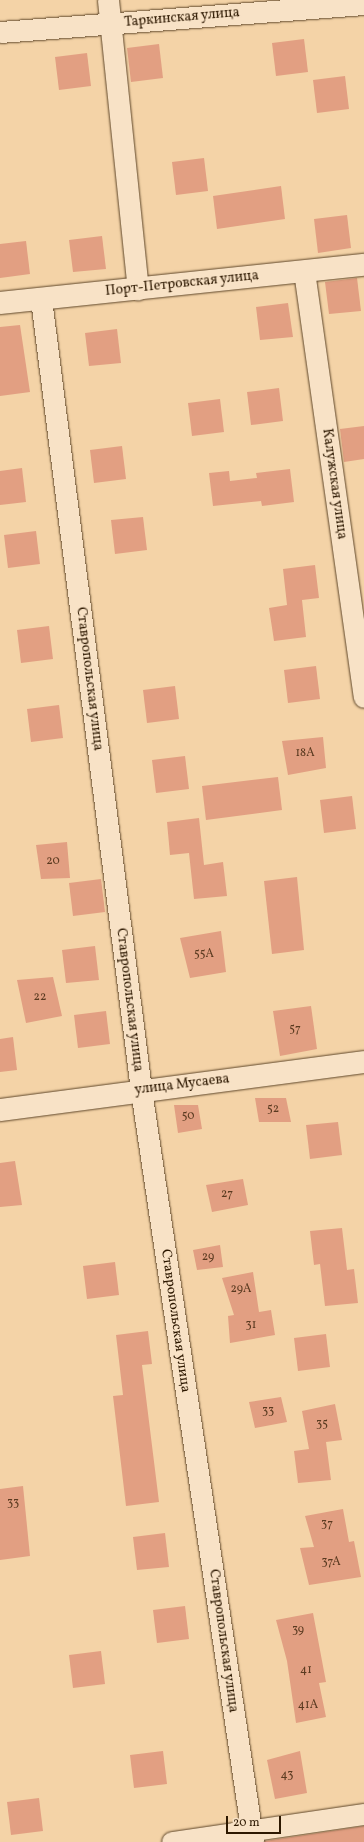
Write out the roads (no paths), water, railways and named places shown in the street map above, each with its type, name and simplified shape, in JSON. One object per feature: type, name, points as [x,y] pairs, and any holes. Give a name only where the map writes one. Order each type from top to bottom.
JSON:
[{"type":"street","points":[[108,0],[138,289]]},
{"type":"street","name":"Таркинская улица","points":[[0,32],[364,4]]},
{"type":"street","name":"Порт-Петровская улица","points":[[0,304],[364,265]]},
{"type":"street","name":"Калужская улица","points":[[304,271],[364,697]]},
{"type":"street","name":"Ставропольская улица","points":[[41,299],[140,1090],[252,1836]]},
{"type":"street","name":"улица Мусаева","points":[[0,1110],[140,1090],[364,1062]]},
{"type":"street","points":[[172,1842],[252,1836],[364,1814]]}]
